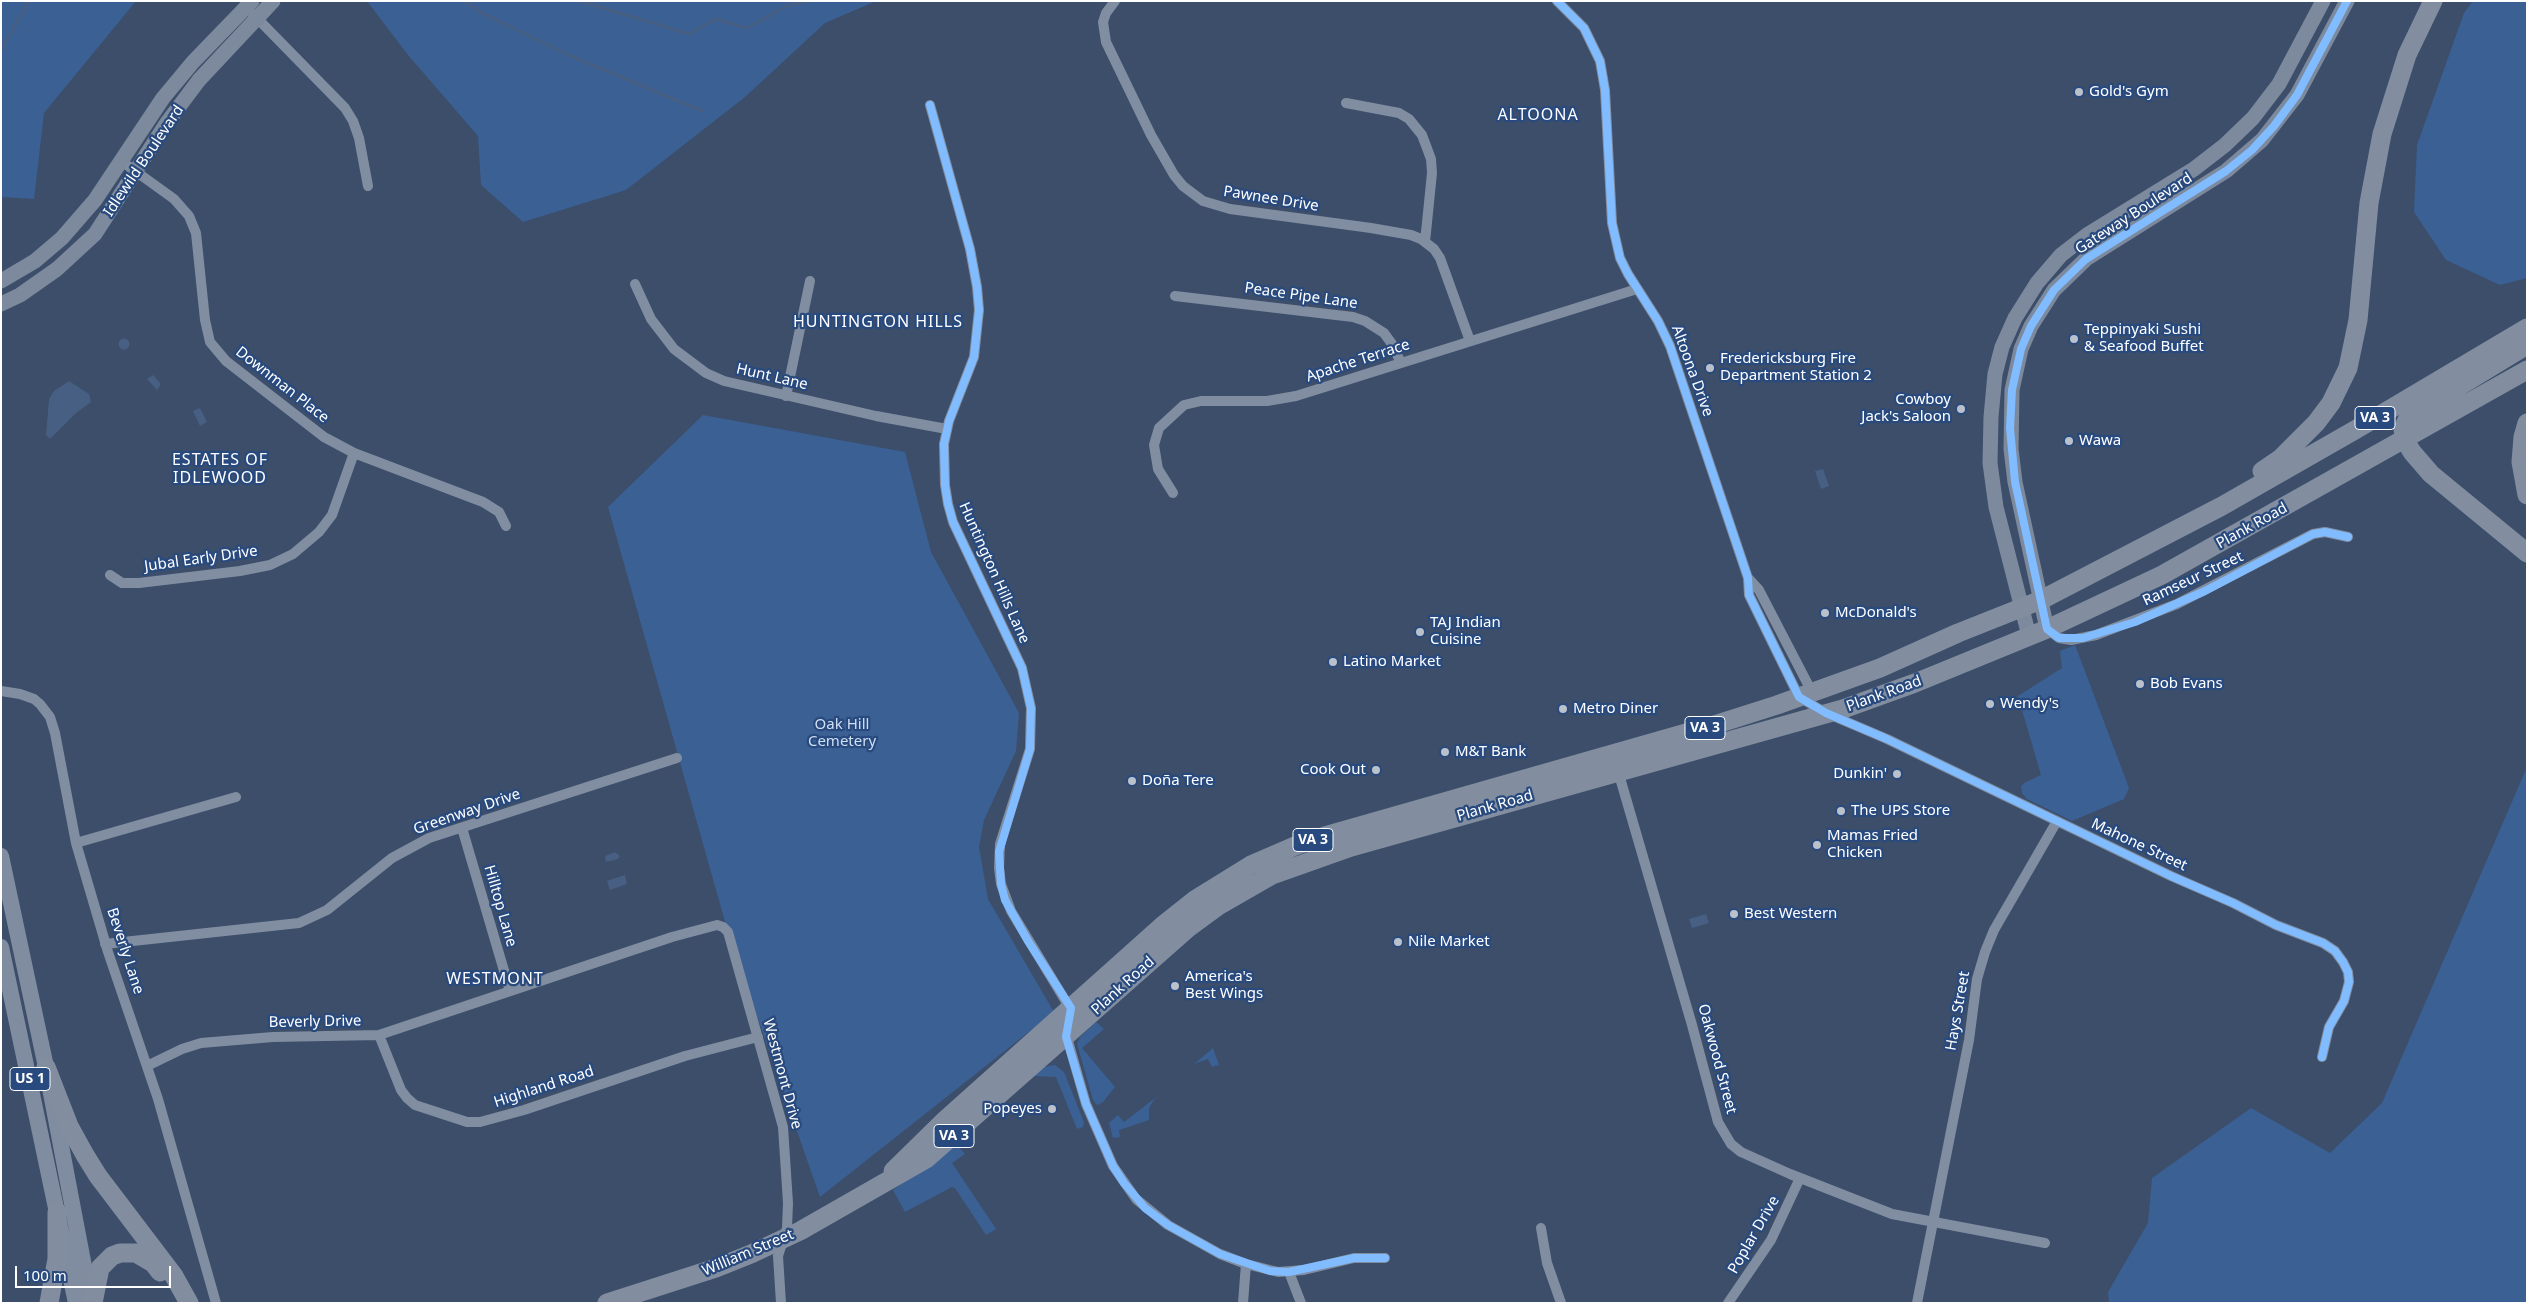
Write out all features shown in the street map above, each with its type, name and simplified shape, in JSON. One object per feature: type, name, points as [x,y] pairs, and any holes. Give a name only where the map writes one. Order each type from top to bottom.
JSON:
[{"type":"highway","points":[[2222,506],[2249,480],[2281,458],[2302,439],[2330,403],[2344,377],[2353,349],[2358,320],[2369,203],[2380,143],[2401,71],[2433,1]]},
{"type":"highway","name":"Plank Road","points":[[1072,1008],[1173,917],[1212,888],[1250,865],[1310,841],[1711,726],[1880,668],[1958,633],[2041,600],[2222,506],[2527,328]]},
{"type":"highway","points":[[2527,345],[2407,420],[2403,429],[2405,440],[2431,474],[2527,553]]},
{"type":"highway","name":"Plank Road","points":[[1066,1037],[1202,917],[1260,881],[1318,857],[1826,713],[1915,683],[2047,629],[2186,563],[2527,370]]},
{"type":"highway","points":[[2527,423],[2523,437],[2521,462],[2527,495]]},
{"type":"highway","points":[[1552,790],[1554,780],[1571,766]]},
{"type":"highway","points":[[1491,807],[1517,791],[1519,780]]},
{"type":"highway","name":"William Street","points":[[880,1184],[945,1120],[1072,1008]]},
{"type":"highway","name":"William Street","points":[[607,1303],[716,1268],[782,1240],[935,1153],[1066,1037]]},
{"type":"highway","points":[[46,1066],[84,1155],[174,1276],[189,1303]]},
{"type":"highway","points":[[49,1303],[57,1259],[57,1212]]},
{"type":"highway","points":[[92,1303],[100,1268],[105,1261],[112,1256],[129,1252],[146,1257],[153,1263],[177,1303]]},
{"type":"main road","name":"US 1","points":[[1,856],[46,1066],[92,1303]]},
{"type":"main road","name":"US 1","points":[[1,947],[76,1303]]},
{"type":"street","name":"Idlewild Boulevard","points":[[1,281],[35,262],[62,238],[95,200],[163,98],[193,62],[252,9],[273,1]]},
{"type":"street","name":"Pawnee Drive","points":[[1115,1],[1106,13],[1103,22],[1106,42],[1174,175],[1194,195],[1214,205],[1230,209],[1411,235],[1425,242],[1434,249],[1444,266],[1470,341]]},
{"type":"street","name":"Altoona Drive","points":[[1557,1],[1584,28],[1600,61],[1605,90],[1615,241],[1620,258],[1658,321],[1676,361],[1748,578],[1749,595],[1805,695]]},
{"type":"street","name":"Gateway Boulevard","points":[[2030,636],[1996,507],[1990,463],[1991,410],[1996,374],[2002,347],[2014,318],[2037,283],[2061,255],[2087,235],[2194,169],[2247,124],[2279,84],[2323,1]]},
{"type":"street","name":"Gateway Boulevard","points":[[2047,629],[2015,482],[2010,428],[2016,369],[2031,326],[2054,290],[2086,259],[2226,171],[2262,140],[2297,95],[2347,1]]},
{"type":"street","name":"Idlewild Boulevard","points":[[1,304],[20,295],[57,269],[95,234],[166,124],[252,9]]},
{"type":"street","points":[[252,9],[345,108],[353,121],[359,138],[368,186]]},
{"type":"street","points":[[1346,104],[1399,113],[1409,120],[1422,136],[1428,148],[1432,173],[1425,242]]},
{"type":"street","name":"Huntington Hills Lane","points":[[930,105],[970,249],[979,310],[974,357],[947,429],[944,462],[948,504],[953,522],[1022,668],[1031,708],[1030,749],[1000,844],[1001,884],[1005,900],[1015,919],[1072,1008]]},
{"type":"street","name":"Downman Place","points":[[120,160],[174,199],[188,216],[196,233],[205,320],[210,342],[226,361],[307,426],[354,452],[483,502],[499,512],[506,526]]},
{"type":"street","points":[[786,396],[810,281]]},
{"type":"street","name":"Hunt Lane","points":[[635,284],[643,304],[661,333],[674,349],[689,362],[724,381],[786,396],[947,429]]},
{"type":"street","name":"Apache Terrace","points":[[1173,493],[1158,469],[1154,445],[1159,428],[1184,405],[1201,401],[1234,402],[1279,399],[1401,363],[1637,288]]},
{"type":"street","name":"Peace Pipe Lane","points":[[1175,296],[1365,320],[1384,333],[1392,344],[1401,363]]},
{"type":"street","name":"Jubal Early Drive","points":[[110,576],[122,583],[139,583],[240,571],[270,565],[293,554],[319,532],[332,515],[354,452]]},
{"type":"street","name":"Ramseur Street","points":[[2047,629],[2060,638],[2071,640],[2096,635],[2177,604],[2313,534],[2325,532],[2348,538]]},
{"type":"street","name":"Beverly Lane","points":[[1,691],[20,694],[34,699],[50,717],[76,843],[105,944],[147,1066]]},
{"type":"street","points":[[1805,695],[1826,713]]},
{"type":"street","name":"Mahone Street","points":[[1826,713],[1887,739],[2276,925],[2323,943],[2334,951],[2348,972],[2349,982],[2344,1001],[2329,1027],[2322,1056]]},
{"type":"street","name":"Greenway Drive","points":[[105,944],[299,923],[327,910],[392,858],[410,847],[462,828],[676,758]]},
{"type":"street","name":"Oakwood Street","points":[[1618,771],[1723,1134],[1740,1152],[1885,1211],[2045,1243]]},
{"type":"street","points":[[76,843],[236,797]]},
{"type":"street","name":"Hays Street","points":[[1917,1303],[1969,1040],[1977,979],[1994,930],[2057,821]]},
{"type":"street","name":"Hilltop Lane","points":[[462,828],[510,990]]},
{"type":"street","name":"Beverly Drive","points":[[147,1066],[164,1056],[201,1043],[273,1037],[379,1035],[672,937],[717,925]]},
{"type":"street","name":"Westmont Drive","points":[[717,925],[728,932],[783,1128],[786,1149],[788,1228],[782,1240],[778,1256],[781,1303]]},
{"type":"street","points":[[1072,1008],[1066,1037],[1092,1118],[1113,1166],[1136,1199],[1160,1220],[1193,1240],[1246,1264],[1270,1271],[1289,1272],[1354,1258],[1385,1258]]},
{"type":"street","name":"Highland Road","points":[[379,1035],[401,1090],[407,1098],[415,1105],[467,1122],[480,1122],[524,1110],[685,1056],[758,1037]]},
{"type":"street","points":[[147,1066],[216,1303]]},
{"type":"street","name":"Poplar Drive","points":[[1728,1303],[1771,1240],[1800,1178]]},
{"type":"street","points":[[1541,1228],[1548,1263],[1561,1303]]},
{"type":"street","points":[[1243,1303],[1246,1264]]},
{"type":"street","points":[[1289,1272],[1301,1303]]},
{"type":"green space","points":[[1,1],[136,1],[44,113],[34,199],[1,197]]},
{"type":"green space","points":[[367,1],[876,1],[825,23],[745,97],[626,190],[523,222],[481,185],[478,136],[408,55]]},
{"type":"green space","points":[[2473,1],[2527,1],[2527,278],[2500,285],[2446,260],[2414,212],[2417,145],[2464,13]]},
{"type":"green space","name":"Oak Hill Cemetery","points":[[703,415],[905,452],[931,552],[1019,713],[1016,751],[984,820],[979,847],[988,899],[1054,1012],[820,1197],[729,936],[608,507]]},
{"type":"green space","points":[[2075,645],[2129,788],[2124,799],[2072,821],[2027,799],[2022,793],[2021,786],[2041,775],[2018,696],[2062,668],[2060,651]]},
{"type":"green space","points":[[2527,767],[2527,1303],[2109,1303],[2108,1292],[2148,1223],[2152,1178],[2251,1108],[2330,1153],[2382,1103]]},
{"type":"green space","points":[[1096,1022],[1104,1029],[1082,1048],[1115,1087],[1103,1102],[1097,1105],[1093,1100],[1077,1044],[1080,1037]]},
{"type":"green space","points":[[1213,1048],[1219,1065],[1212,1067],[1208,1059],[1194,1064]]},
{"type":"green space","points":[[1055,1065],[1064,1072],[1084,1122],[1083,1127],[1077,1129],[1056,1077],[1032,1076],[1044,1067]]},
{"type":"green space","points":[[1155,1098],[1149,1108],[1149,1120],[1119,1130],[1120,1137],[1113,1138],[1109,1123],[1118,1115],[1124,1122]]},
{"type":"green space","points":[[956,1144],[965,1154],[952,1163],[996,1229],[986,1235],[955,1188],[952,1187],[905,1212],[893,1190]]},
{"type":"shaded area","points":[[124,338],[130,344],[124,350],[118,344]]},
{"type":"shaded area","points":[[153,375],[161,384],[157,390],[147,379]]},
{"type":"shaded area","points":[[69,381],[89,394],[91,402],[76,413],[50,439],[46,435],[49,399],[54,391]]},
{"type":"shaded area","points":[[200,408],[207,422],[200,426],[193,411]]},
{"type":"shaded area","points":[[1823,469],[1829,486],[1821,489],[1815,471]]},
{"type":"shaded area","points":[[615,852],[620,856],[618,859],[606,862],[605,856]]},
{"type":"shaded area","points":[[625,875],[627,884],[610,890],[607,881]]},
{"type":"shaded area","points":[[1706,914],[1709,923],[1692,928],[1689,919]]},
{"type":"waterway","points":[[1,50],[29,1]]},
{"type":"waterway","points":[[465,1],[482,13],[571,56],[702,111]]},
{"type":"waterway","points":[[580,1],[689,34],[716,19],[747,28],[789,5],[809,1]]},
{"type":"cycle path","points":[[1557,1],[1584,28],[1600,61],[1605,90],[1612,223],[1620,258],[1658,321],[1670,346],[1748,578],[1749,595],[1799,697],[1826,713],[1887,739],[2171,876],[2233,903],[2276,925],[2323,943],[2335,951],[2348,972],[2349,982],[2344,1001],[2329,1027],[2322,1057]]},
{"type":"cycle path","points":[[2347,1],[2297,95],[2274,126],[2252,150],[2226,171],[2086,259],[2054,290],[2031,326],[2021,349],[2012,390],[2010,428],[2015,482],[2047,629],[2059,638],[2083,638],[2135,622],[2205,591],[2313,534],[2325,532],[2348,537]]},
{"type":"cycle path","points":[[930,105],[970,249],[979,310],[974,357],[949,421],[944,444],[945,485],[948,504],[953,522],[1022,668],[1031,708],[1030,749],[999,852],[1001,884],[1005,900],[1028,941],[1071,1008],[1066,1037],[1086,1104],[1113,1166],[1124,1183],[1145,1208],[1168,1225],[1220,1254],[1270,1271],[1289,1272],[1354,1258],[1385,1258]]},
{"type":"place","name":"Gold's Gym","points":[[2079,92]]},
{"type":"place","name":"Teppinyaki Sushi & Seafood Buffet","points":[[2074,339]]},
{"type":"place","name":"Fredericksburg Fire Department Station 2","points":[[1710,368]]},
{"type":"place","name":"Cowboy Jack's Saloon","points":[[1961,409]]},
{"type":"place","name":"Wawa","points":[[2069,441]]},
{"type":"place","name":"McDonald's","points":[[1825,613]]},
{"type":"place","name":"TAJ Indian Cuisine","points":[[1420,632]]},
{"type":"place","name":"Latino Market","points":[[1333,662]]},
{"type":"place","name":"Bob Evans","points":[[2140,684]]},
{"type":"place","name":"Wendy's","points":[[1990,704]]},
{"type":"place","name":"Metro Diner","points":[[1563,709]]},
{"type":"place","name":"M&T Bank","points":[[1445,752]]},
{"type":"place","name":"Cook Out","points":[[1376,770]]},
{"type":"place","name":"Dunkin'","points":[[1897,774]]},
{"type":"place","name":"Doña Tere","points":[[1132,781]]},
{"type":"place","name":"The UPS Store","points":[[1841,811]]},
{"type":"place","name":"Mamas Fried Chicken","points":[[1817,845]]},
{"type":"place","name":"Best Western","points":[[1734,914]]},
{"type":"place","name":"Nile Market","points":[[1398,942]]},
{"type":"place","name":"America's Best Wings","points":[[1175,986]]},
{"type":"place","name":"Popeyes","points":[[1052,1109]]},
{"type":"district","name":"ALTOONA","points":[[1538,115]]},
{"type":"district","name":"HUNTINGTON HILLS","points":[[878,322]]},
{"type":"district","name":"ESTATES OF IDLEWOOD","points":[[220,469]]},
{"type":"district","name":"WESTMONT","points":[[495,979]]}]
